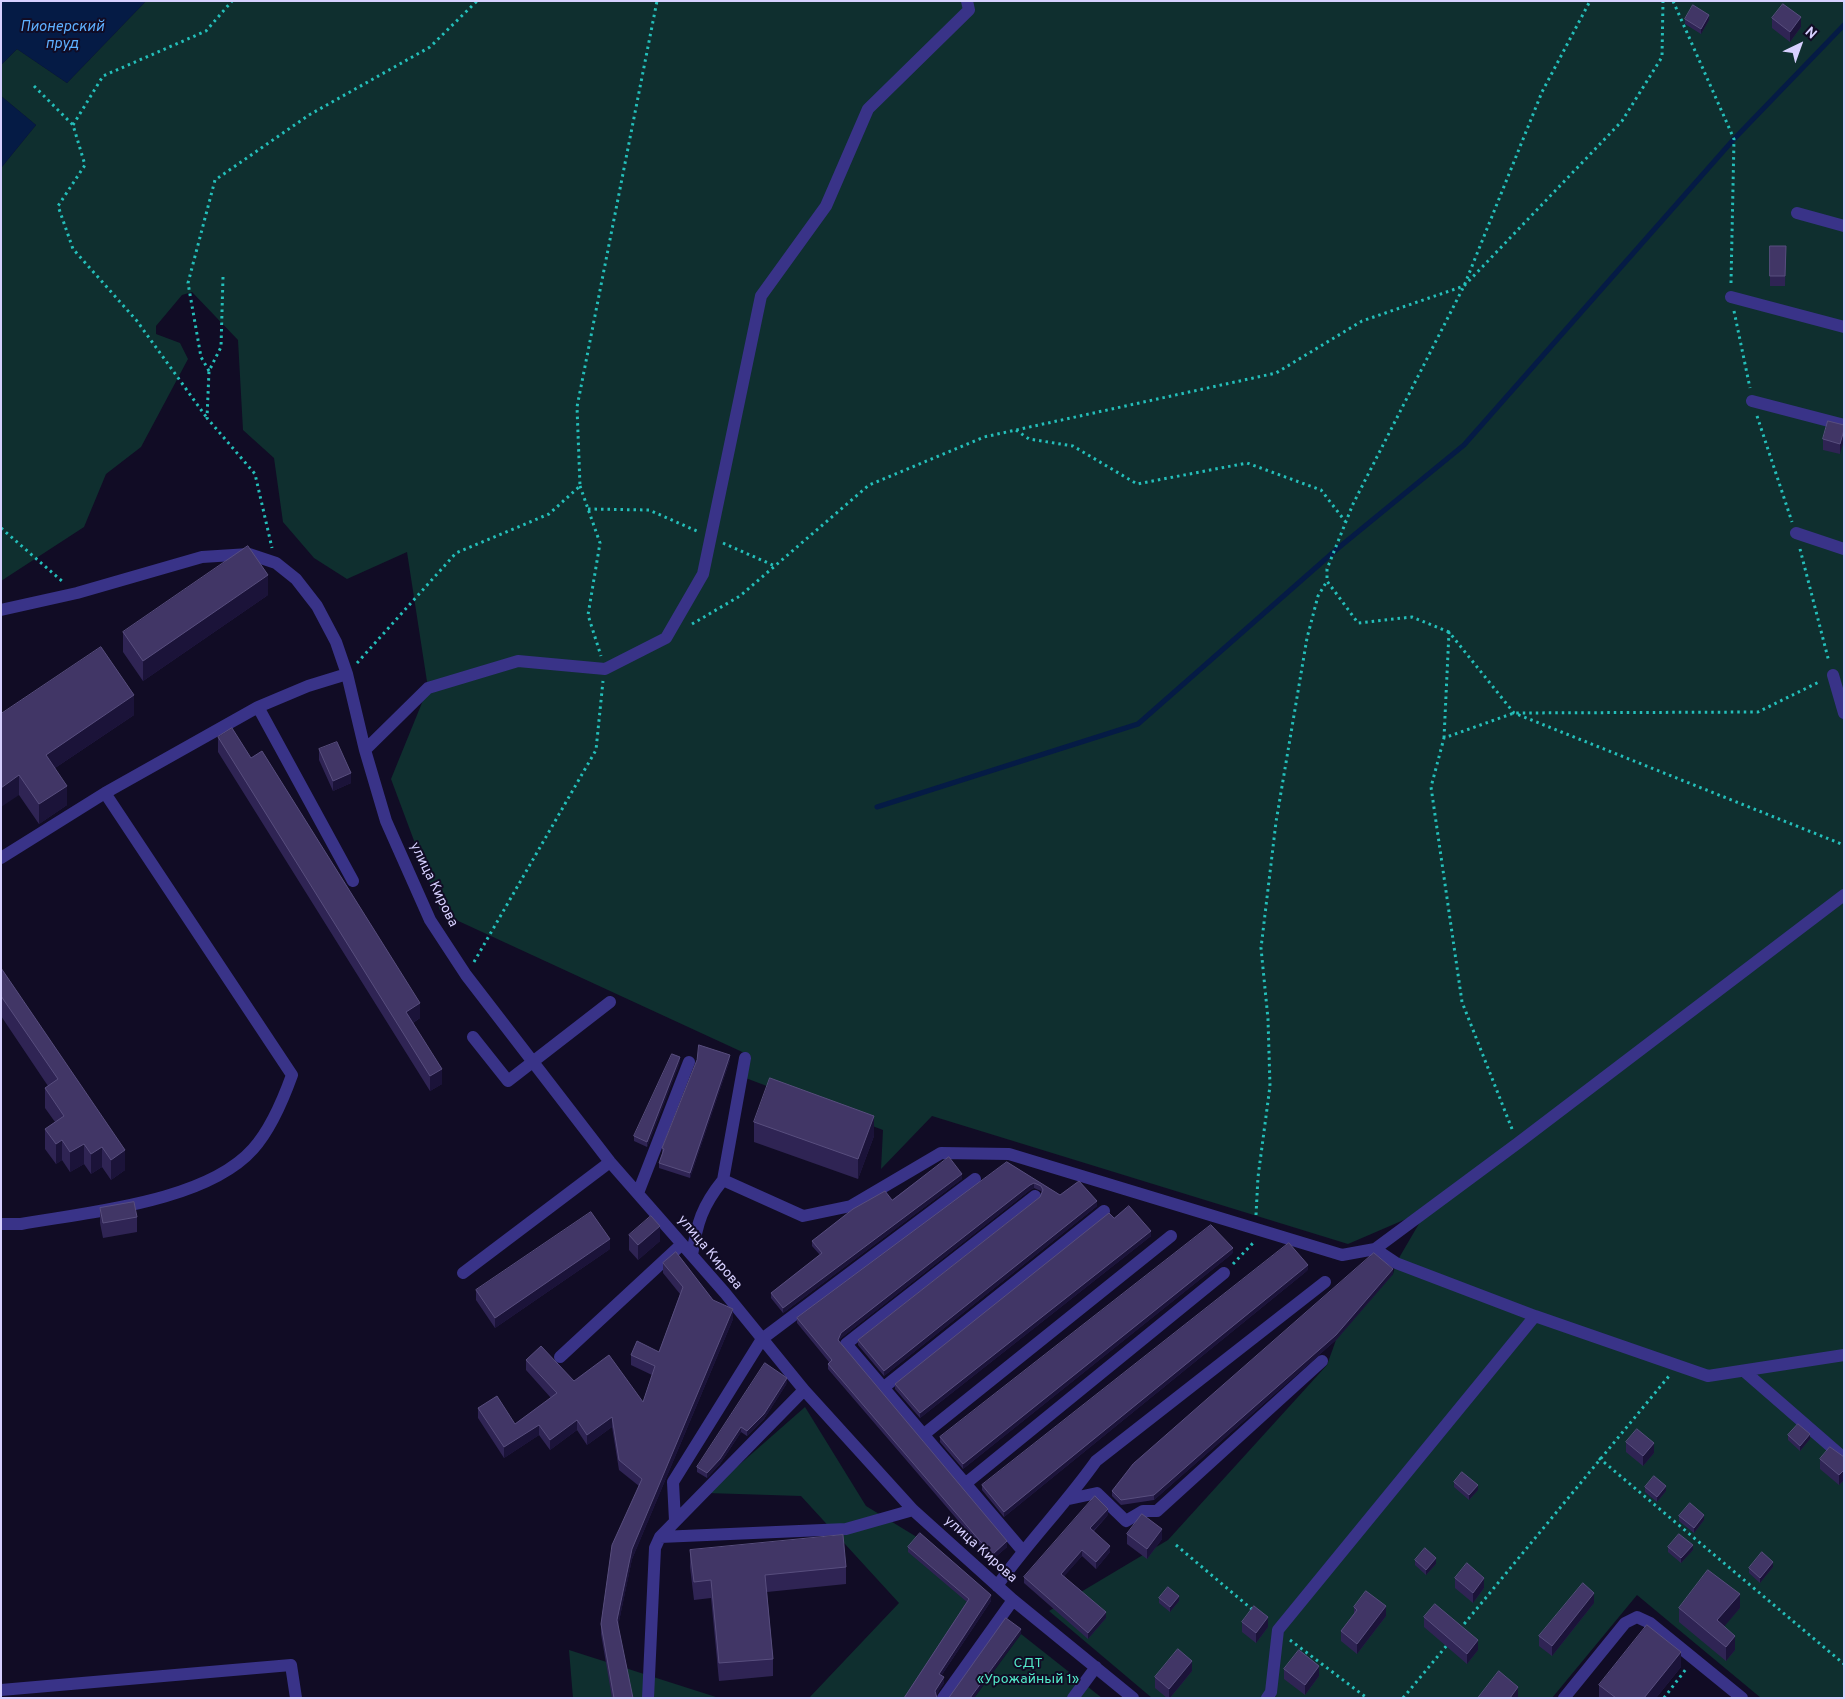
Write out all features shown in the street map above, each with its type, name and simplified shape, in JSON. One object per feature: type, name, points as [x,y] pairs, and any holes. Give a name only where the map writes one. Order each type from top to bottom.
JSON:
[{"type":"street","points":[[364,750],[428,688],[518,661],[605,669],[666,638],[703,574],[761,296],[826,206],[868,109],[969,10],[967,1]]},
{"type":"street","points":[[1797,213],[1844,226]]},
{"type":"street","points":[[1731,297],[1844,327]]},
{"type":"street","points":[[1752,400],[1844,425]]},
{"type":"street","points":[[1796,533],[1844,549]]},
{"type":"street","points":[[1,610],[76,593],[202,557],[249,554],[276,563]]},
{"type":"street","name":"улица Кирова","points":[[276,563],[296,579],[317,606],[336,642],[347,674],[364,750],[386,821],[430,920],[466,976],[610,1162],[692,1255],[804,1390],[913,1510],[997,1586],[1133,1698]]},
{"type":"street","points":[[1,858],[105,793],[258,707],[308,686],[347,674]]},
{"type":"street","points":[[1833,675],[1844,713]]},
{"type":"street","points":[[258,707],[353,881]]},
{"type":"street","points":[[1,1224],[21,1224],[139,1204],[216,1178],[253,1149],[281,1104],[292,1075],[105,793]]},
{"type":"street","points":[[723,1180],[804,1216],[850,1206],[941,1153],[1009,1154],[1342,1255],[1374,1249],[1518,1144],[1844,895]]},
{"type":"street","points":[[473,1037],[508,1081],[533,1064],[610,1002]]},
{"type":"street","points":[[692,1255],[697,1223],[708,1199],[723,1180],[745,1058]]},
{"type":"street","points":[[638,1193],[689,1062]]},
{"type":"street","points":[[463,1273],[610,1162]]},
{"type":"street","points":[[675,1520],[673,1482],[762,1339],[975,1179]]},
{"type":"street","points":[[1022,1550],[846,1344],[1035,1196]]},
{"type":"street","points":[[883,1388],[1104,1211]]},
{"type":"street","points":[[923,1435],[1171,1236]]},
{"type":"street","points":[[560,1357],[682,1244]]},
{"type":"street","points":[[1374,1249],[1396,1262],[1535,1316],[1708,1376],[1844,1355]]},
{"type":"street","points":[[965,1484],[1224,1273]]},
{"type":"street","points":[[997,1586],[1022,1550],[1069,1498],[1096,1461],[1325,1282]]},
{"type":"street","points":[[1267,1698],[1272,1692],[1278,1630],[1535,1316]]},
{"type":"street","points":[[1069,1498],[1097,1493],[1126,1521],[1143,1511],[1157,1511],[1322,1361]]},
{"type":"street","points":[[1744,1371],[1844,1458]]},
{"type":"street","points":[[648,1698],[655,1548],[660,1537],[804,1390]]},
{"type":"street","points":[[660,1537],[846,1529],[913,1510]]},
{"type":"street","points":[[943,1698],[1014,1600]]},
{"type":"street","points":[[1564,1698],[1625,1623],[1637,1617],[1650,1623],[1742,1698]]},
{"type":"street","points":[[1,1690],[291,1665],[296,1698]]},
{"type":"street","points":[[1072,1698],[1096,1667]]},
{"type":"path","points":[[73,125],[104,76],[206,31],[232,1]]},
{"type":"path","points":[[208,371],[201,357],[188,283],[215,180],[309,115],[430,46],[477,1]]},
{"type":"path","points":[[466,976],[596,750],[605,669],[588,615],[600,543],[580,486],[577,408],[657,1]]},
{"type":"path","points":[[1224,1273],[1255,1240],[1258,1177],[1270,1086],[1268,1019],[1260,948],[1276,822],[1305,648],[1318,596],[1326,581],[1327,569],[1346,522],[1464,286],[1542,92],[1590,1]]},
{"type":"path","points":[[691,624],[740,596],[869,485],[984,437],[1276,373],[1362,321],[1464,286],[1622,120],[1662,57],[1663,1]]},
{"type":"path","points":[[1673,1],[1734,139],[1731,297],[1752,400]]},
{"type":"path","points":[[34,86],[73,125],[85,165],[58,206],[73,249],[137,321],[207,418],[255,474],[276,563]]},
{"type":"path","points":[[207,418],[208,371],[221,347],[222,277]]},
{"type":"path","points":[[1016,430],[1029,439],[1073,446],[1137,484],[1247,463],[1321,490],[1346,522]]},
{"type":"path","points":[[347,674],[456,553],[549,514],[580,486]]},
{"type":"path","points":[[588,509],[649,510],[775,566]]},
{"type":"path","points":[[1,528],[76,593]]},
{"type":"path","points":[[1326,581],[1358,623],[1412,617],[1449,632],[1514,713],[1844,845]]},
{"type":"path","points":[[1449,632],[1444,738],[1431,787],[1462,1002],[1518,1144]]},
{"type":"path","points":[[1444,738],[1514,713],[1758,712],[1833,675]]},
{"type":"path","points":[[1404,1698],[1599,1458],[1677,1366]]},
{"type":"path","points":[[1599,1458],[1844,1664]]},
{"type":"path","points":[[1664,1698],[1694,1658]]},
{"type":"green space","points":[[146,1],[1844,1],[1844,1698],[1761,1698],[1637,1595],[1552,1698],[1152,1698],[1049,1611],[1168,1540],[1327,1365],[1336,1340],[1393,1274],[1396,1263],[1427,1210],[1348,1244],[932,1116],[881,1169],[883,1130],[743,1077],[751,1056],[441,913],[391,779],[428,688],[407,552],[347,579],[314,558],[283,522],[274,458],[243,430],[238,340],[192,292],[182,295],[156,326],[156,334],[180,343],[188,359],[141,447],[106,474],[84,527],[1,581],[1,168],[36,125],[1,96],[1,65],[17,49],[67,83]]},
{"type":"green space","points":[[805,1407],[866,1506],[920,1539],[969,1604],[908,1698],[809,1698],[899,1603],[801,1496],[707,1493]]},
{"type":"green space","name":"СДТ «Урожайный 1»","points":[[1021,1634],[1102,1698],[974,1698]]},
{"type":"green space","points":[[569,1650],[719,1698],[573,1698]]},
{"type":"water","name":"Пионерский пруд","points":[[1,1],[146,1],[67,83],[17,49],[1,65]]},
{"type":"water","points":[[1,96],[36,125],[1,168]]},
{"type":"building","points":[[1783,4],[1801,17],[1790,32],[1772,18]]},
{"type":"building","points":[[1693,5],[1709,15],[1701,29],[1685,19]]},
{"type":"building","points":[[1770,246],[1786,246],[1785,276],[1770,276]]},
{"type":"building","points":[[1828,421],[1844,425],[1840,444],[1823,439]]},
{"type":"building","points":[[248,546],[268,575],[143,661],[123,632]]},
{"type":"building","points":[[101,647],[134,695],[46,755],[67,786],[39,804],[19,775],[1,788],[1,714]]},
{"type":"building","points":[[232,728],[251,758],[262,751],[420,1003],[406,1012],[442,1069],[430,1076],[218,737]]},
{"type":"building","points":[[337,742],[351,773],[333,781],[319,749]]},
{"type":"building","points":[[1,968],[125,1150],[111,1160],[102,1147],[91,1154],[84,1144],[70,1152],[62,1140],[56,1144],[45,1129],[64,1116],[45,1088],[58,1079],[1,996]]},
{"type":"building","points":[[699,1045],[730,1055],[690,1173],[659,1163],[664,1149],[662,1148],[697,1060]]},
{"type":"building","points":[[672,1054],[680,1057],[647,1142],[634,1136]]},
{"type":"building","points":[[770,1078],[874,1116],[858,1159],[754,1122]]},
{"type":"building","points":[[949,1157],[962,1174],[783,1308],[771,1293],[822,1253],[812,1241],[853,1209],[885,1191],[892,1200]]},
{"type":"building","points":[[1007,1162],[1060,1195],[1079,1181],[1097,1201],[884,1371],[858,1340],[1040,1197],[1043,1190],[1041,1186],[1034,1183],[1030,1185],[841,1333],[838,1340],[1007,1541],[992,1555],[828,1364],[832,1360],[797,1318]]},
{"type":"building","points":[[134,1202],[137,1217],[103,1223],[100,1208]]},
{"type":"building","points":[[1129,1206],[1151,1231],[920,1413],[895,1384],[1109,1213],[1114,1218]]},
{"type":"building","points":[[591,1212],[610,1239],[495,1318],[476,1290]]},
{"type":"building","points":[[651,1216],[660,1226],[638,1245],[629,1235]]},
{"type":"building","points":[[1211,1225],[1233,1248],[963,1464],[940,1437]]},
{"type":"building","points":[[1289,1243],[1308,1265],[1004,1512],[982,1485]]},
{"type":"building","points":[[676,1252],[713,1300],[733,1309],[632,1549],[617,1620],[633,1698],[614,1698],[601,1624],[612,1545],[642,1479],[619,1460],[612,1417],[587,1435],[577,1420],[550,1440],[539,1425],[504,1447],[478,1408],[497,1396],[515,1424],[557,1393],[526,1360],[541,1346],[574,1381],[609,1355],[643,1402],[655,1366],[631,1355],[637,1341],[659,1352],[683,1287],[663,1263]]},
{"type":"building","points":[[1374,1253],[1393,1269],[1336,1335],[1154,1495],[1121,1500],[1112,1491],[1133,1464]]},
{"type":"building","points":[[765,1363],[787,1378],[764,1414],[747,1431],[741,1427],[720,1459],[707,1473],[697,1467]]},
{"type":"building","points":[[1798,1424],[1810,1434],[1800,1446],[1788,1435]]},
{"type":"building","points":[[1637,1429],[1654,1443],[1643,1456],[1626,1442]]},
{"type":"building","points":[[1830,1447],[1844,1457],[1844,1470],[1839,1475],[1820,1459]]},
{"type":"building","points":[[1462,1472],[1478,1485],[1469,1495],[1454,1482]]},
{"type":"building","points":[[1654,1476],[1666,1486],[1657,1497],[1645,1487]]},
{"type":"building","points":[[1095,1496],[1108,1509],[1090,1528],[1110,1546],[1096,1562],[1082,1550],[1061,1574],[1106,1612],[1088,1633],[1024,1577]]},
{"type":"building","points":[[1690,1503],[1704,1515],[1694,1528],[1679,1516]]},
{"type":"building","points":[[1142,1514],[1162,1529],[1147,1549],[1127,1534]]},
{"type":"building","points":[[920,1533],[991,1595],[939,1674],[944,1677],[935,1691],[937,1698],[904,1698],[969,1599],[908,1547]]},
{"type":"building","points":[[1679,1534],[1693,1545],[1681,1558],[1668,1547]]},
{"type":"building","points":[[843,1535],[846,1567],[765,1575],[773,1659],[719,1663],[711,1580],[694,1582],[690,1550]]},
{"type":"building","points":[[1425,1548],[1436,1558],[1426,1570],[1415,1560]]},
{"type":"building","points":[[1762,1552],[1773,1562],[1760,1578],[1749,1568]]},
{"type":"building","points":[[1467,1563],[1484,1578],[1473,1593],[1455,1578]]},
{"type":"building","points":[[1708,1570],[1740,1594],[1717,1620],[1735,1636],[1726,1647],[1679,1608]]},
{"type":"building","points":[[1583,1583],[1594,1593],[1552,1646],[1539,1636]]},
{"type":"building","points":[[1168,1587],[1179,1596],[1170,1607],[1159,1598]]},
{"type":"building","points":[[1366,1591],[1386,1606],[1357,1644],[1341,1631],[1357,1610],[1354,1607]]},
{"type":"building","points":[[1435,1604],[1478,1640],[1467,1654],[1424,1617]]},
{"type":"building","points":[[1254,1606],[1268,1617],[1256,1633],[1242,1622]]},
{"type":"building","points":[[1006,1618],[1021,1629],[970,1698],[949,1698]]},
{"type":"building","points":[[1647,1625],[1681,1652],[1644,1698],[1616,1698],[1599,1685]]},
{"type":"building","points":[[1178,1649],[1192,1661],[1169,1689],[1155,1677]]},
{"type":"building","points":[[1299,1650],[1319,1666],[1305,1685],[1284,1669]]},
{"type":"building","points":[[1499,1671],[1518,1687],[1510,1698],[1478,1698]]},
{"type":"waterway","points":[[877,807],[1138,724],[1337,549],[1464,445],[1734,139],[1844,25]]}]
